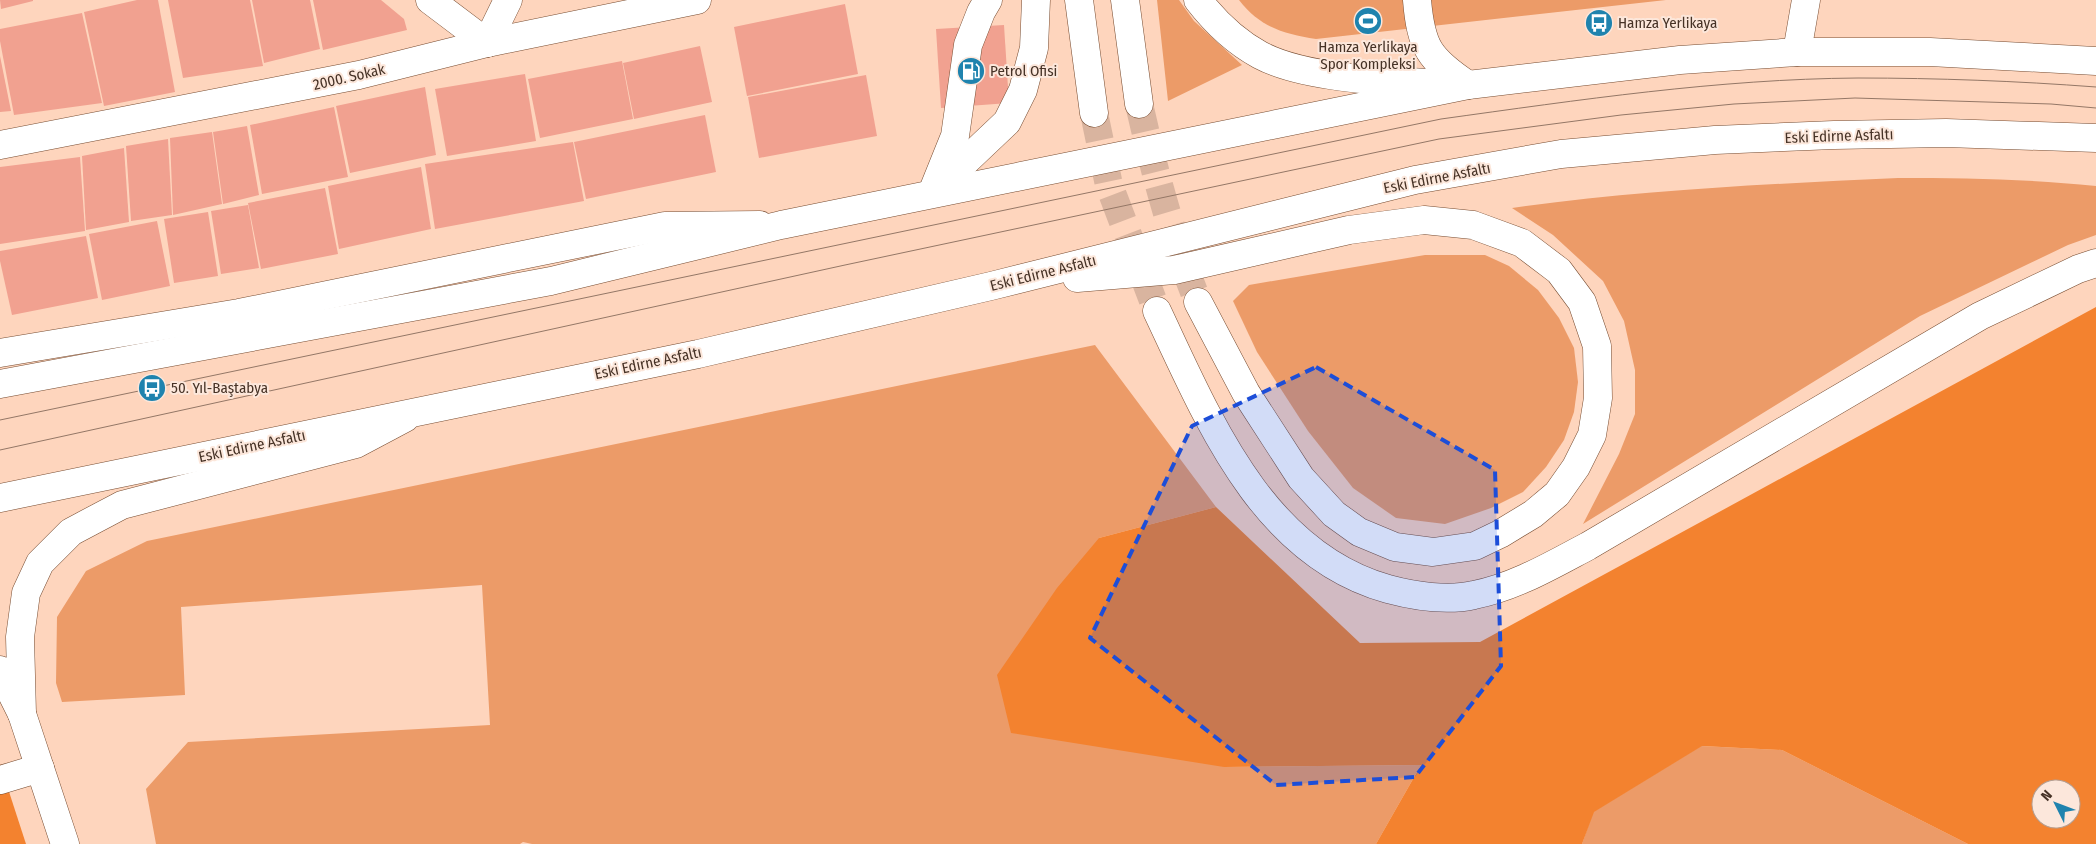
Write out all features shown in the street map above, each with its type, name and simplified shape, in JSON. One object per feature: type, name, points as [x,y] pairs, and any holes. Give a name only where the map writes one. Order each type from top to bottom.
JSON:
[{"type":"main road","points":[[430,0],[486,43],[508,0]]},
{"type":"main road","name":"2000. Sokak","points":[[0,145],[359,75],[486,43],[697,0]]},
{"type":"main road","points":[[932,193],[955,136],[968,45],[981,12],[988,0]]},
{"type":"main road","points":[[932,193],[1006,122],[1023,90],[1034,48],[1036,0]]},
{"type":"main road","points":[[1079,0],[1094,113]]},
{"type":"main road","points":[[1124,0],[1139,104]]},
{"type":"main road","points":[[1198,0],[1225,31],[1261,55],[1296,68],[1372,80],[1468,85]]},
{"type":"main road","points":[[1417,0],[1419,27],[1430,52],[1445,70],[1468,85]]},
{"type":"main road","points":[[1797,52],[1806,0]]},
{"type":"main road","points":[[0,384],[551,281],[781,225],[1468,85],[1680,60],[1797,52],[1930,52],[2096,61]]},
{"type":"main road","name":"Eski Edirne Asfaltı","points":[[0,498],[698,354],[991,286],[1415,180],[1560,154],[1715,140],[1834,134],[1946,133],[2096,138]]},
{"type":"main road","points":[[991,286],[1174,270],[1349,230],[1406,222],[1424,220],[1473,225],[1522,243],[1559,271],[1582,302],[1597,346],[1598,398],[1592,434],[1576,467],[1557,494],[1533,514],[1500,534],[1475,546],[1433,552],[1395,547],[1359,532],[1334,514],[1301,478],[1246,393],[1198,302]]},
{"type":"main road","points":[[0,353],[239,313],[665,226],[781,225]]},
{"type":"main road","points":[[1157,311],[1194,389],[1235,463],[1269,511],[1305,546],[1339,570],[1370,584],[1416,596],[1474,596],[1529,577],[1588,546],[1980,316],[2078,269],[2096,263]]},
{"type":"main road","points":[[22,714],[20,637],[26,594],[40,563],[71,532],[122,505],[356,444],[418,411]]},
{"type":"main road","points":[[0,670],[22,714],[65,844]]},
{"type":"main road","points":[[0,780],[40,768]]},
{"type":"highlighted area","points":[[1316,367],[1495,470],[1501,666],[1415,777],[1276,785],[1090,638],[1192,426]]},
{"type":"shaded area","points":[[1157,0],[1179,0],[1194,21],[1242,65],[1168,101]]},
{"type":"shaded area","name":"Hamza Yerlikaya Spor Kompleksi","points":[[1239,0],[1666,0],[1316,39],[1293,35],[1273,28],[1255,17]]},
{"type":"shaded area","points":[[1898,178],[1997,179],[2096,186],[2096,235],[2068,245],[1920,316],[1583,524],[1619,454],[1635,414],[1635,370],[1624,321],[1603,281],[1553,235],[1512,208],[1656,192]]},
{"type":"shaded area","points":[[1425,255],[1485,255],[1509,266],[1538,290],[1559,318],[1574,348],[1578,382],[1574,412],[1564,440],[1546,467],[1523,492],[1491,508],[1445,524],[1396,518],[1353,488],[1308,431],[1257,352],[1233,301],[1249,285]]},
{"type":"shaded area","points":[[2096,307],[2096,844],[1968,844],[1782,750],[1702,746],[1594,812],[1582,844],[1376,844],[1421,765],[1224,767],[1011,733],[997,675],[1057,588],[1099,538],[1216,507],[1360,643],[1480,642]]},
{"type":"shaded area","points":[[1095,345],[1216,507],[1099,538],[1224,767],[1421,765],[1376,844],[532,844],[523,842],[520,844],[156,844],[146,789],[188,742],[490,725],[482,585],[181,607],[185,695],[62,702],[56,683],[57,617],[86,571],[147,541]]},
{"type":"shaded area","points":[[1701,746],[1782,750],[1968,844],[1582,844],[1593,812]]},
{"type":"shaded area","points":[[0,764],[26,844],[0,844]]},
{"type":"building","points":[[0,0],[33,0],[33,1],[1,9]]},
{"type":"building","points":[[137,0],[158,0],[175,92],[104,106],[84,12]]},
{"type":"building","points":[[168,0],[250,0],[263,66],[183,78]]},
{"type":"building","points":[[252,0],[310,0],[320,49],[264,63]]},
{"type":"building","points":[[313,0],[381,0],[404,19],[407,30],[323,50]]},
{"type":"building","points":[[845,4],[858,74],[747,96],[734,27]]},
{"type":"building","points":[[82,13],[102,103],[14,115],[0,41],[0,29]]},
{"type":"building","points":[[1004,25],[1009,103],[941,108],[936,29]]},
{"type":"building","points":[[700,46],[712,102],[634,119],[623,63]]},
{"type":"building","points":[[0,56],[11,111],[0,112]]},
{"type":"building","points":[[622,61],[633,119],[540,138],[528,79]]},
{"type":"building","points":[[525,74],[536,141],[447,156],[435,89]]},
{"type":"building","points":[[866,75],[877,136],[759,158],[748,97]]},
{"type":"building","points":[[425,87],[436,155],[350,173],[336,106]]},
{"type":"building","points":[[334,107],[348,177],[262,194],[250,125]]},
{"type":"building","points":[[705,115],[716,172],[586,199],[574,142]]},
{"type":"building","points":[[247,126],[259,195],[223,204],[213,132]]},
{"type":"building","points":[[212,132],[222,204],[173,215],[170,138]]},
{"type":"building","points":[[168,139],[172,215],[131,221],[126,146]]},
{"type":"building","points":[[573,142],[584,201],[435,229],[425,164]]},
{"type":"building","points":[[124,148],[129,222],[86,230],[82,156]]},
{"type":"building","points":[[80,157],[85,231],[0,244],[0,167]]},
{"type":"building","points":[[421,167],[431,229],[339,249],[328,186]]},
{"type":"building","points":[[325,188],[338,254],[261,269],[248,203]]},
{"type":"building","points":[[248,205],[259,268],[221,274],[211,211]]},
{"type":"building","points":[[208,212],[218,276],[174,283],[164,219]]},
{"type":"building","points":[[157,221],[170,286],[102,300],[89,234]]},
{"type":"building","points":[[86,236],[98,298],[12,315],[0,261],[0,251]]},
{"type":"tunnel","points":[[1139,104],[1164,204],[1198,302]]},
{"type":"tunnel","points":[[1094,113],[1109,185],[1157,311]]},
{"type":"tram line","points":[[0,420],[1441,119],[1701,86],[1806,79],[1947,79],[2096,87]]},
{"type":"tram line","points":[[0,450],[845,265],[1439,139],[1621,115],[1734,104],[1855,98],[2051,104],[2096,108]]},
{"type":"place","name":"Hamza Yerlikaya Spor Kompleksi","points":[[1368,21]]},
{"type":"place","name":"Hamza Yerlikaya","points":[[1599,23]]},
{"type":"place","name":"Petrol Ofisi","points":[[971,71]]},
{"type":"place","name":"50. Yıl-Baştabya","points":[[152,388]]}]
